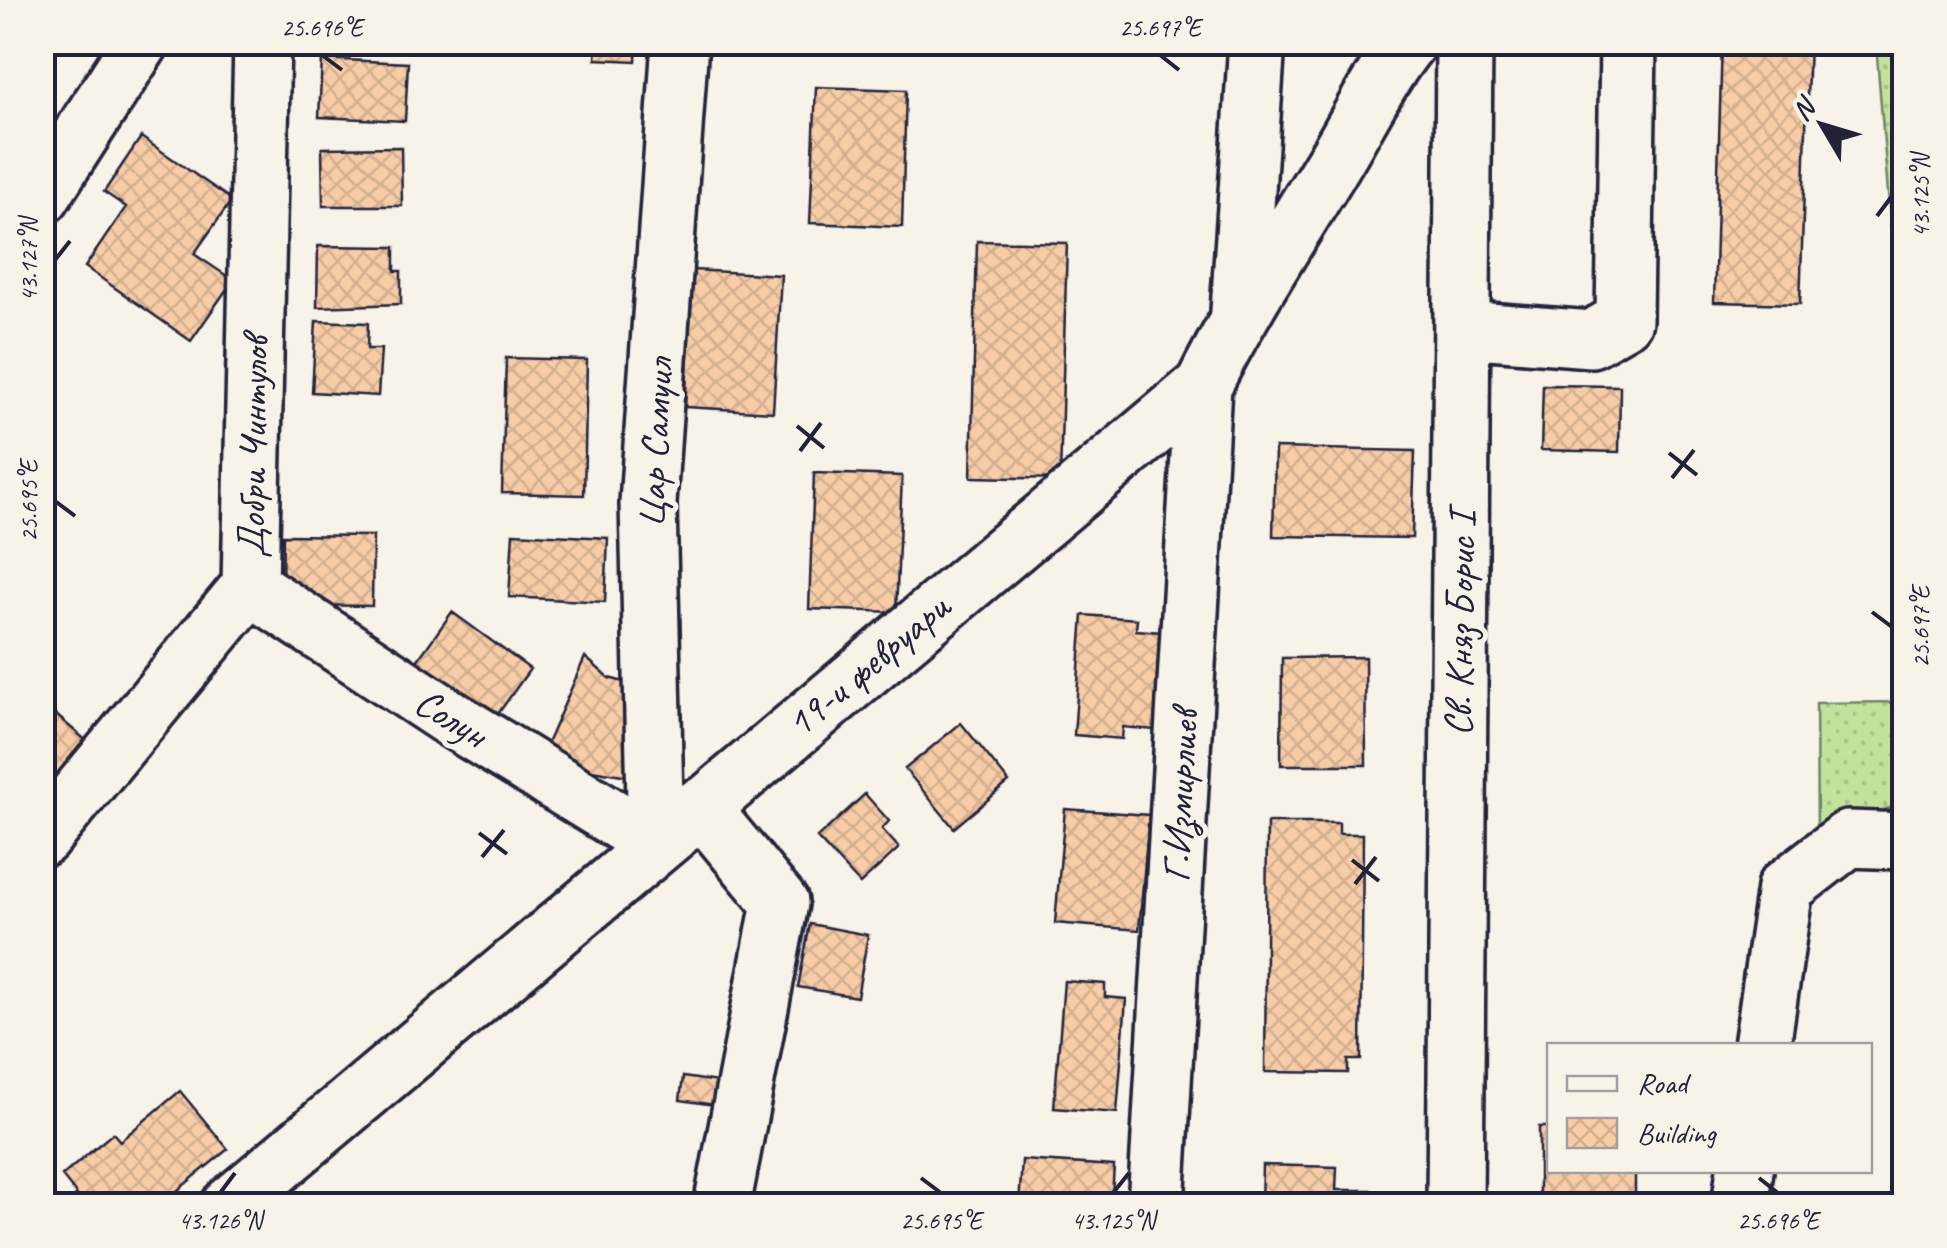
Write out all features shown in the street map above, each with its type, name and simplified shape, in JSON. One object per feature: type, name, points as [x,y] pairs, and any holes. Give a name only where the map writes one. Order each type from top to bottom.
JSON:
[{"type":"street","points":[[42,196],[141,42]]},
{"type":"street","name":"Добри Чинтулов","points":[[42,838],[250,586],[262,42]]},
{"type":"street","name":"Цар Самуил","points":[[656,844],[648,502],[680,42]]},
{"type":"street","points":[[1239,314],[1256,42]]},
{"type":"street","name":"Св. Княз Борис I","points":[[1455,1206],[1464,42]]},
{"type":"street","points":[[1463,329],[1592,339],[1624,320],[1628,42]]},
{"type":"street","name":"19-и февруари","points":[[244,1201],[700,806],[1203,386],[1239,314],[1337,158],[1381,53]]},
{"type":"street","name":"Г.Измирлиев","points":[[1156,1206],[1203,386]]},
{"type":"street","name":"Солун","points":[[250,586],[450,718],[656,844]]},
{"type":"street","points":[[700,806],[780,903],[722,1206]]},
{"type":"street","points":[[1762,1043],[1785,888],[1848,839],[1904,842]]},
{"type":"street","points":[[1740,1206],[1744,1173]]},
{"type":"green space","points":[[1876,43],[1904,43],[1904,393]]},
{"type":"green space","points":[[1904,702],[1904,812],[1889,808],[1817,832],[1816,703]]},
{"type":"building","points":[[597,42],[637,42],[636,61],[596,59]]},
{"type":"building","points":[[1722,42],[1809,42],[1800,304],[1714,302]]},
{"type":"building","points":[[322,59],[408,63],[405,121],[319,117]]},
{"type":"building","points":[[816,87],[906,90],[902,227],[810,223]]},
{"type":"building","points":[[141,137],[232,200],[194,254],[233,280],[191,341],[85,267],[126,207],[104,192]]},
{"type":"building","points":[[401,147],[402,206],[323,206],[322,148]]},
{"type":"building","points":[[977,241],[1067,243],[1060,479],[971,477]]},
{"type":"building","points":[[318,246],[395,247],[395,271],[401,271],[401,304],[317,307]]},
{"type":"building","points":[[693,270],[781,275],[773,412],[685,407]]},
{"type":"building","points":[[316,321],[368,323],[367,349],[381,349],[378,396],[312,392]]},
{"type":"building","points":[[506,358],[587,360],[584,495],[502,493]]},
{"type":"building","points":[[1543,385],[1620,386],[1619,452],[1541,450]]},
{"type":"building","points":[[1275,448],[1415,451],[1412,538],[1273,536]]},
{"type":"building","points":[[814,473],[902,476],[896,612],[809,609]]},
{"type":"building","points":[[513,533],[608,538],[605,602],[509,597]]},
{"type":"building","points":[[283,535],[373,536],[372,606],[303,605],[304,588],[282,587]]},
{"type":"building","points":[[452,612],[530,669],[495,718],[417,661]]},
{"type":"building","points":[[1083,615],[1137,619],[1136,630],[1161,632],[1154,730],[1123,727],[1122,739],[1074,735]]},
{"type":"building","points":[[585,657],[609,678],[631,684],[629,776],[585,769],[546,746]]},
{"type":"building","points":[[1365,657],[1366,765],[1281,765],[1282,658]]},
{"type":"building","points":[[42,703],[96,749],[42,810]]},
{"type":"building","points":[[961,723],[1009,782],[954,828],[905,769]]},
{"type":"building","points":[[865,794],[889,821],[882,829],[899,848],[860,884],[817,838]]},
{"type":"building","points":[[1065,809],[1149,815],[1139,930],[1055,923]]},
{"type":"building","points":[[1267,823],[1339,823],[1339,834],[1363,834],[1361,1060],[1348,1060],[1348,1073],[1265,1072]]},
{"type":"building","points":[[810,924],[868,935],[857,997],[798,987]]},
{"type":"building","points":[[1064,981],[1105,984],[1105,997],[1126,999],[1117,1113],[1054,1108]]},
{"type":"building","points":[[42,1009],[56,1020],[42,1036]]},
{"type":"building","points":[[683,1077],[718,1082],[715,1105],[680,1100]]},
{"type":"building","points":[[180,1091],[228,1149],[167,1199],[172,1206],[64,1206],[77,1195],[62,1176],[113,1133],[120,1141]]},
{"type":"building","points":[[1539,1127],[1547,1127],[1547,1173],[1635,1173],[1635,1206],[1539,1206]]},
{"type":"building","points":[[1022,1160],[1114,1166],[1112,1196],[1102,1196],[1102,1206],[1019,1206]]},
{"type":"building","points":[[1262,1165],[1337,1167],[1336,1190],[1371,1190],[1371,1206],[1261,1206]]}]
